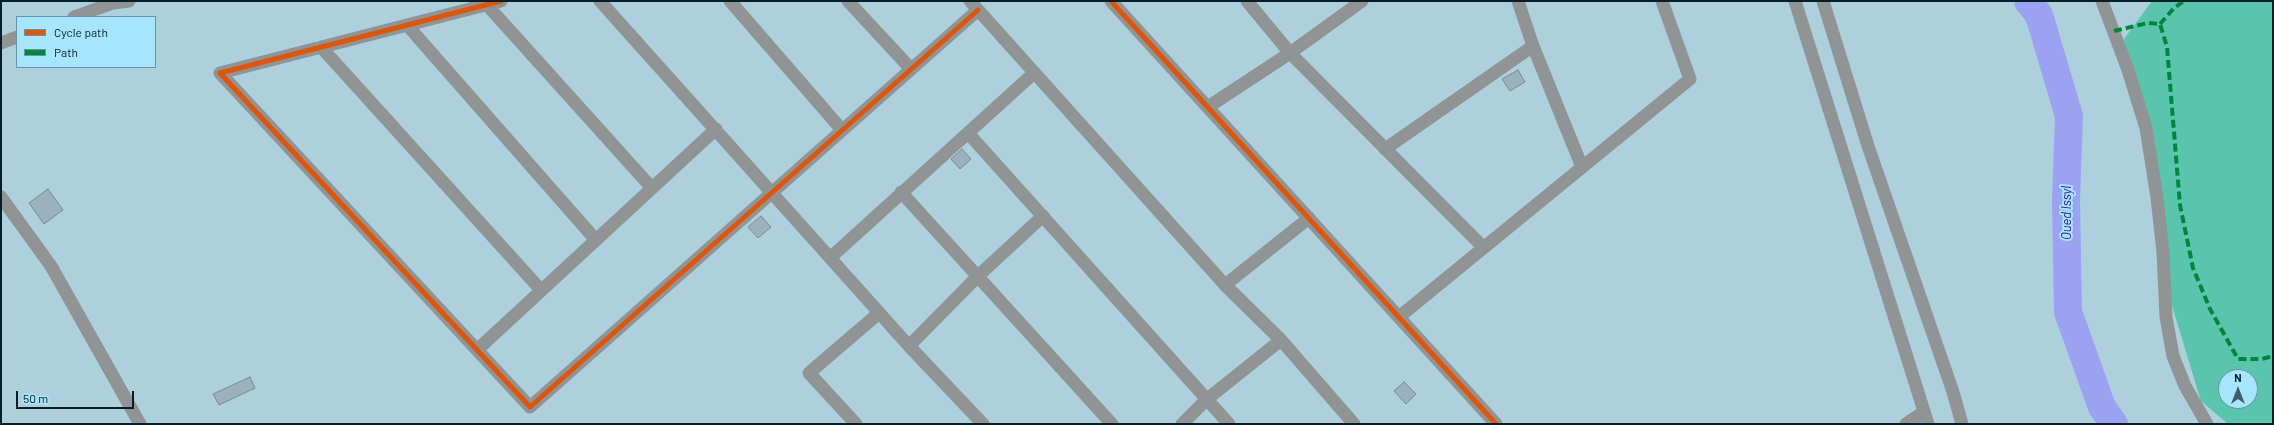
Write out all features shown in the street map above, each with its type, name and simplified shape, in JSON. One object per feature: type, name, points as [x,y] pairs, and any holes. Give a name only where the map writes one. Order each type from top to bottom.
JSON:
[{"type":"street","points":[[77,16],[112,4],[129,1]]},
{"type":"street","points":[[500,1],[220,73],[530,407],[911,69],[974,6],[1225,285],[1280,340],[1354,424]]},
{"type":"street","points":[[600,1],[909,346],[983,424]]},
{"type":"street","points":[[730,1],[842,130]]},
{"type":"street","points":[[848,1],[911,69]]},
{"type":"street","points":[[1112,1],[1496,424]]},
{"type":"street","points":[[1247,1],[1290,53],[1484,247]]},
{"type":"street","points":[[1208,107],[1290,53],[1362,1]]},
{"type":"street","points":[[1518,1],[1533,46],[1582,167]]},
{"type":"street","points":[[1399,317],[1690,79],[1662,1]]},
{"type":"street","points":[[1795,1],[1926,418],[1906,424]]},
{"type":"street","points":[[1823,1],[1868,146],[1953,392],[1962,424]]},
{"type":"street","points":[[2102,1],[2128,70],[2146,128],[2157,198],[2163,252],[2166,317],[2173,356],[2185,386],[2207,424]]},
{"type":"street","points":[[487,4],[651,187]]},
{"type":"street","points":[[407,25],[595,239]]},
{"type":"street","points":[[1,43],[16,37]]},
{"type":"street","points":[[1385,149],[1533,46]]},
{"type":"street","points":[[321,47],[541,290]]},
{"type":"street","points":[[830,258],[1034,73]]},
{"type":"street","points":[[477,350],[651,187],[716,129]]},
{"type":"street","points":[[968,133],[1229,424]]},
{"type":"street","points":[[901,192],[1112,424]]},
{"type":"street","points":[[1,197],[51,266],[140,424]]},
{"type":"street","points":[[909,346],[978,276],[1043,216]]},
{"type":"street","points":[[1225,285],[1309,218]]},
{"type":"street","points":[[856,424],[809,373],[880,313]]},
{"type":"street","points":[[1182,424],[1206,400],[1280,340]]},
{"type":"green space","points":[[2152,1],[2273,1],[2273,424],[2228,424],[2201,401],[2169,296],[2124,39]]},
{"type":"building","points":[[1518,70],[1525,82],[1510,91],[1502,79]]},
{"type":"building","points":[[962,149],[971,159],[960,169],[951,159]]},
{"type":"building","points":[[48,189],[63,210],[44,224],[29,203]]},
{"type":"building","points":[[761,216],[771,227],[758,238],[748,227]]},
{"type":"building","points":[[250,377],[255,388],[219,405],[213,394]]},
{"type":"building","points":[[1404,382],[1416,394],[1406,404],[1394,391]]},
{"type":"waterway","name":"Oued Issyl","points":[[2028,1],[2039,15],[2069,116],[2066,200],[2068,312],[2102,407],[2114,424]]},
{"type":"marked path","points":[[2160,24],[2174,8],[2184,1]]},
{"type":"marked path","points":[[2114,31],[2148,23],[2160,24],[2167,47],[2180,205],[2193,268],[2210,309],[2238,359],[2262,359],[2273,356]]},
{"type":"cycle path","points":[[501,1],[220,73],[530,407],[978,10]]},
{"type":"cycle path","points":[[1111,1],[1496,424]]}]
